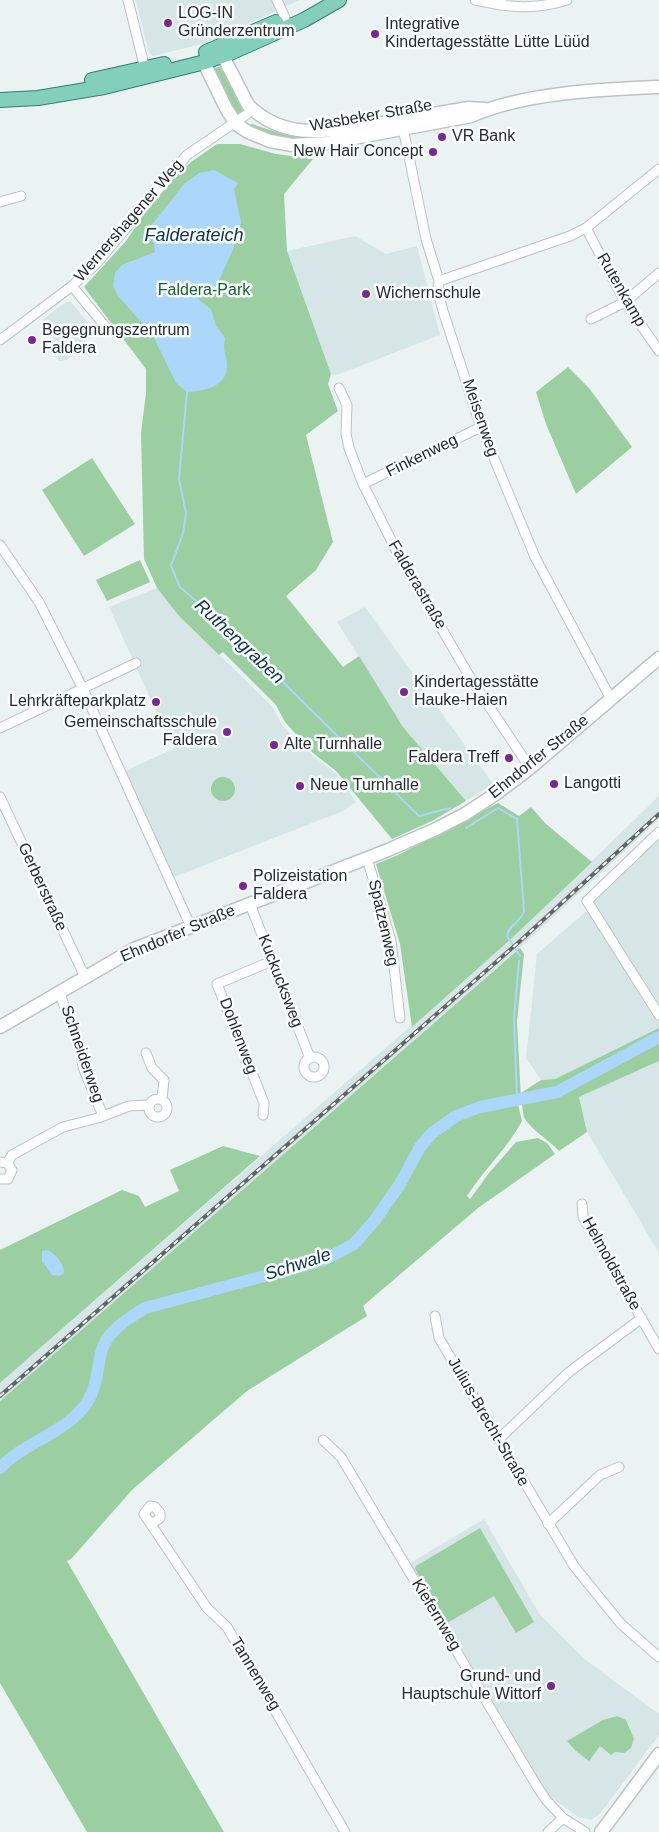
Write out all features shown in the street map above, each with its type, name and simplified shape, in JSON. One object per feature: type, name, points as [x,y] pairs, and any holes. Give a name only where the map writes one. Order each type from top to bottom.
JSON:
[{"type":"main road","points":[[212,54],[322,0]]},
{"type":"main road","points":[[6,99],[38,98],[146,73],[212,54],[304,20],[339,0]]},
{"type":"street","points":[[128,0],[146,73]]},
{"type":"street","points":[[277,0],[285,18]]},
{"type":"street","points":[[475,0],[531,7],[566,0]]},
{"type":"street","points":[[212,54],[226,108],[236,124],[253,110]]},
{"type":"street","name":"Wasbeker Straße","points":[[212,54],[248,105],[263,119],[299,130],[326,131],[402,125]]},
{"type":"street","name":"Wasbeker Straße","points":[[236,124],[248,132],[270,141],[292,145],[328,143],[468,108],[485,109],[580,93],[659,87]]},
{"type":"street","name":"Wernershagener Weg","points":[[0,340],[72,286],[96,264],[187,155],[236,124]]},
{"type":"street","name":"Meisenweg","points":[[402,125],[426,239],[440,281],[438,292],[481,427],[535,557],[611,699]]},
{"type":"street","points":[[440,281],[545,246],[586,228],[659,169]]},
{"type":"street","points":[[0,202],[22,196]]},
{"type":"street","name":"Rutenkamp","points":[[586,228],[625,302],[659,351]]},
{"type":"street","points":[[591,319],[625,302],[659,273]]},
{"type":"street","name":"Wernershagener Weg","points":[[72,286],[105,326]]},
{"type":"street","name":"Falderastraße","points":[[339,388],[347,405],[346,434],[349,448],[363,484],[397,552],[466,670],[530,768]]},
{"type":"street","name":"Finkenweg","points":[[363,484],[481,427]]},
{"type":"street","points":[[0,545],[39,602],[83,689],[191,927]]},
{"type":"street","name":"Ehndorfer Straße","points":[[0,1027],[134,949],[367,858],[436,829],[465,814],[530,768],[659,658]]},
{"type":"street","points":[[0,728],[136,663]]},
{"type":"street","name":"Gerberstraße","points":[[0,797],[85,978]]},
{"type":"street","points":[[659,832],[587,901],[659,1015]]},
{"type":"street","name":"Spatzenweg","points":[[367,858],[390,941],[400,1018]]},
{"type":"street","name":"Kuckucksweg","points":[[250,904],[310,1058]]},
{"type":"street","name":"Dohlenweg","points":[[263,1115],[264,1103],[217,984],[272,961]]},
{"type":"street","name":"Schneiderweg","points":[[59,992],[79,1044],[83,1067],[104,1116]]},
{"type":"street","points":[[146,1054],[152,1068],[164,1080],[162,1099],[168,1107],[163,1115],[157,1117],[152,1114],[149,1105]]},
{"type":"street","name":"Schneiderweg","points":[[0,1180],[8,1179],[12,1174],[11,1167],[3,1162],[44,1136],[63,1127],[104,1116],[129,1106],[149,1105],[153,1100],[162,1099]]},
{"type":"street","name":"Helmoldstraße","points":[[582,1204],[583,1217],[659,1348]]},
{"type":"street","name":"Julius-Brecht-Straße","points":[[435,1316],[439,1338],[574,1566],[596,1595],[626,1628],[659,1657]]},
{"type":"street","points":[[499,1439],[569,1372],[642,1318]]},
{"type":"street","name":"Kiefernweg","points":[[323,1440],[341,1456],[538,1788],[562,1818],[584,1832]]},
{"type":"street","points":[[548,1524],[600,1475],[619,1467]]},
{"type":"street","name":"Tannenweg","points":[[152,1524],[207,1608],[227,1627],[345,1832]]},
{"type":"street","points":[[600,1832],[659,1754]]},
{"type":"street","points":[[548,1832],[562,1818]]},
{"type":"shaded area","points":[[136,0],[300,0],[206,43],[153,56],[149,53]]},
{"type":"shaded area","name":"Wichernschule","points":[[355,236],[386,254],[417,246],[440,335],[337,375],[331,374],[287,251]]},
{"type":"shaded area","points":[[66,302],[71,302],[96,332],[67,360],[59,361],[51,348],[54,342],[52,332],[42,320]]},
{"type":"shaded area","name":"Gemeinschaftsschule Faldera","points":[[157,588],[179,616],[272,706],[283,726],[313,756],[336,773],[356,802],[343,811],[174,877],[125,771],[173,749],[109,607]]},
{"type":"shaded area","name":"Kindertagesstätte Hauke-Haien","points":[[365,607],[493,784],[466,801],[403,727],[337,622]]},
{"type":"shaded area","points":[[659,796],[659,819],[533,936],[0,1401],[0,1383],[512,938]]},
{"type":"shaded area","points":[[659,832],[659,1028],[555,1079],[541,1080],[526,1058],[537,954],[590,908],[587,901]]},
{"type":"shaded area","points":[[659,1061],[659,1253],[587,1132],[579,1097]]},
{"type":"shaded area","name":"Grund- und Hauptschule Wittorf","points":[[484,1519],[540,1615],[583,1658],[659,1714],[659,1735],[599,1815],[591,1820],[578,1817],[551,1797],[542,1787],[407,1565]]},
{"type":"green space","points":[[223,68],[245,109],[242,115],[235,116],[213,69]]},
{"type":"green space","points":[[252,124],[284,133],[313,136],[375,129],[318,141],[275,139],[245,126]]},
{"type":"green space","name":"Faldera-Park","points":[[217,144],[240,144],[276,154],[313,159],[284,194],[287,251],[331,374],[328,384],[338,411],[306,435],[333,542],[316,570],[286,596],[343,667],[359,656],[403,727],[466,801],[432,821],[392,839],[336,771],[313,753],[285,722],[276,705],[223,652],[219,655],[179,616],[157,588],[144,559],[141,433],[146,393],[146,369],[84,287],[126,241],[158,194],[191,162]]},
{"type":"green space","points":[[568,367],[589,388],[632,447],[576,494],[546,424],[536,392]]},
{"type":"green space","points":[[92,458],[135,524],[84,556],[42,490]]},
{"type":"green space","points":[[140,560],[150,582],[107,601],[96,580]]},
{"type":"green space","points":[[223,777],[232,780],[235,789],[232,798],[223,801],[214,798],[211,789],[214,780]]},
{"type":"green space","points":[[498,803],[519,816],[531,807],[546,824],[592,862],[512,938],[412,1027],[400,944],[376,864],[398,855]]},
{"type":"green space","points":[[520,948],[524,954],[517,1021],[521,1099],[517,1100],[522,1121],[510,1140],[467,1196],[470,1199],[489,1173],[516,1142],[538,1138],[547,1143],[555,1154],[478,1208],[363,1306],[367,1316],[247,1391],[133,1489],[71,1559],[67,1561],[224,1832],[87,1832],[0,1683],[0,1401]]},
{"type":"green space","points":[[659,1028],[659,1061],[579,1097],[587,1132],[559,1151],[535,1130],[524,1117],[521,1093],[541,1080],[555,1079]]},
{"type":"green space","points":[[223,1146],[260,1156],[0,1383],[0,1250],[122,1190],[139,1196],[145,1207],[179,1191],[170,1170]]},
{"type":"green space","points":[[480,1528],[534,1622],[516,1633],[494,1596],[447,1623],[415,1569],[416,1566]]},
{"type":"green space","points":[[617,1716],[626,1720],[634,1739],[631,1748],[624,1753],[615,1752],[611,1755],[600,1746],[589,1761],[567,1741],[603,1720]]},
{"type":"water","name":"Falderateich","points":[[214,170],[238,183],[234,189],[241,222],[233,249],[216,288],[196,295],[200,301],[211,309],[216,326],[225,338],[224,347],[227,365],[226,372],[219,383],[207,389],[187,392],[176,383],[152,334],[118,296],[113,286],[115,273],[122,265],[155,252],[154,244],[147,231],[184,184],[199,173]]},
{"type":"water","points":[[48,1250],[57,1257],[63,1266],[64,1273],[59,1276],[52,1275],[42,1261],[42,1251]]},
{"type":"waterway","name":"Ruthengraben","points":[[187,392],[179,479],[186,513],[183,533],[171,566],[180,587],[242,642],[419,816],[450,808]]},
{"type":"waterway","name":"Ruthengraben","points":[[466,828],[498,808],[517,819],[524,911],[507,936],[520,956]]},
{"type":"waterway","name":"Ruthengraben","points":[[517,1100],[514,1018],[519,961]]},
{"type":"waterway","name":"Schwale","points":[[0,1468],[21,1451],[58,1429],[80,1412],[93,1390],[101,1353],[108,1338],[119,1326],[145,1308],[324,1260],[354,1244],[375,1220],[400,1184],[420,1147],[432,1133],[456,1116],[480,1107],[557,1092],[659,1037]]},
{"type":"railway","points":[[0,1396],[519,942],[659,814]]},
{"type":"place","name":"LOG-IN Gründerzentrum","points":[[168,23]]},
{"type":"place","name":"Integrative Kindertagesstätte Lütte Lüüd","points":[[375,34]]},
{"type":"place","name":"VR Bank","points":[[442,137]]},
{"type":"place","name":"New Hair Concept","points":[[433,152]]},
{"type":"place","name":"Wichernschule","points":[[366,294]]},
{"type":"place","name":"Begegnungszentrum Faldera","points":[[32,340]]},
{"type":"place","name":"Kindertagesstätte Hauke-Haien","points":[[404,692]]},
{"type":"place","name":"Lehrkräfteparkplatz","points":[[156,702]]},
{"type":"place","name":"Gemeinschaftsschule Faldera","points":[[227,732]]},
{"type":"place","name":"Alte Turnhalle","points":[[274,745]]},
{"type":"place","name":"Faldera Treff","points":[[509,758]]},
{"type":"place","name":"Langotti","points":[[554,784]]},
{"type":"place","name":"Neue Turnhalle","points":[[300,786]]},
{"type":"place","name":"Polizeistation Faldera","points":[[243,886]]},
{"type":"place","name":"Grund- und Hauptschule Wittorf","points":[[551,1686]]}]
